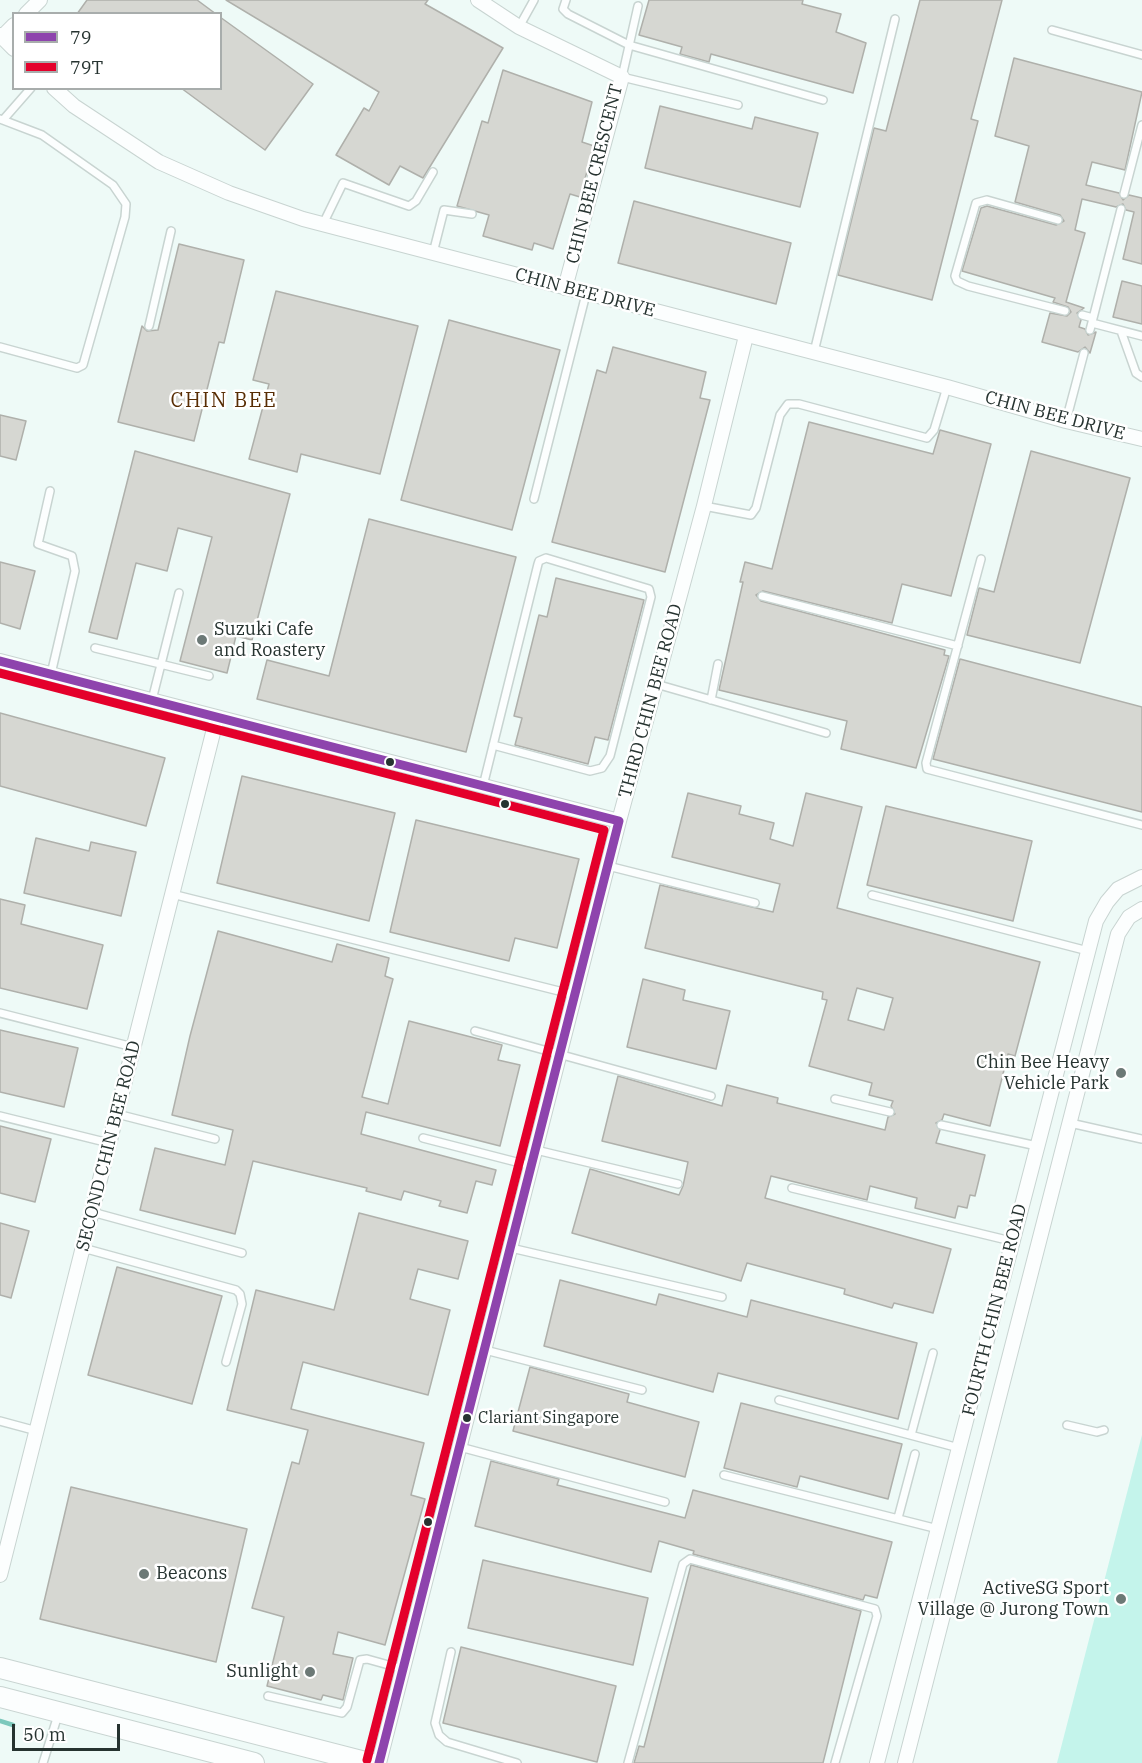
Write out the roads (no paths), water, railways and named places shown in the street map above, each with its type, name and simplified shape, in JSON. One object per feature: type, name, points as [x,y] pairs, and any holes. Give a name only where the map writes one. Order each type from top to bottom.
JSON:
[{"type":"main road","points":[[0,1668],[369,1763]]},
{"type":"main road","points":[[0,1697],[254,1763]]},
{"type":"street","points":[[28,12],[40,0]]},
{"type":"street","name":"CHIN BEE CRESCENT","points":[[478,0],[519,27],[622,77],[565,288]]},
{"type":"street","points":[[1,36],[12,47]]},
{"type":"street","name":"CHIN BEE DRIVE","points":[[56,90],[74,106],[169,167],[255,203],[323,224],[586,294],[1142,439]]},
{"type":"street","name":"THIRD CHIN BEE ROAD","points":[[379,1763],[619,821],[704,506],[746,336]]},
{"type":"street","points":[[0,661],[619,821]]},
{"type":"street","name":"SECOND CHIN BEE ROAD","points":[[0,1575],[217,717]]},
{"type":"street","name":"FOURTH CHIN BEE ROAD","points":[[877,1763],[1096,921],[1118,889],[1142,877]]},
{"type":"street","name":"FOURTH CHIN BEE ROAD","points":[[905,1763],[1119,934],[1129,917],[1142,909]]},
{"type":"lane","points":[[519,27],[534,0]]},
{"type":"lane","points":[[566,0],[563,9],[567,14],[629,45],[823,100]]},
{"type":"lane","points":[[638,6],[622,77],[738,105]]},
{"type":"lane","points":[[814,352],[895,19]]},
{"type":"lane","points":[[1052,30],[1142,55]]},
{"type":"lane","points":[[0,347],[77,368],[83,365],[125,217],[126,204],[113,185],[42,135],[2,119],[29,90]]},
{"type":"lane","points":[[1124,194],[1142,125]]},
{"type":"lane","points":[[323,224],[343,183],[409,206],[416,201],[433,172]]},
{"type":"lane","points":[[1058,220],[987,200],[976,203],[955,276],[957,281],[968,286],[1065,311]]},
{"type":"lane","points":[[1091,324],[1121,209]]},
{"type":"lane","points":[[433,253],[444,210],[472,214]]},
{"type":"lane","points":[[149,326],[171,231]]},
{"type":"lane","points":[[534,499],[586,294]]},
{"type":"lane","points":[[1082,315],[1091,324],[1142,336]]},
{"type":"lane","points":[[1121,331],[1136,373],[1142,377]]},
{"type":"lane","points":[[1066,421],[1084,353]]},
{"type":"lane","points":[[704,506],[751,515],[756,508],[780,415],[788,404],[799,404],[927,438],[934,430],[947,387]]},
{"type":"lane","points":[[50,491],[38,544],[72,556],[75,561],[75,571],[51,674]]},
{"type":"lane","points":[[483,786],[493,745],[539,561],[546,558],[649,589],[651,597],[610,756],[602,768],[590,771],[493,745]]},
{"type":"lane","points":[[981,559],[926,763],[927,769],[1142,825]]},
{"type":"lane","points":[[152,700],[179,593]]},
{"type":"lane","points":[[762,596],[958,646]]},
{"type":"lane","points":[[95,648],[209,676]]},
{"type":"lane","points":[[711,700],[718,664]]},
{"type":"lane","points":[[656,684],[826,733]]},
{"type":"lane","points":[[608,866],[755,903]]},
{"type":"lane","points":[[172,894],[575,995]]},
{"type":"lane","points":[[872,895],[1088,951]]},
{"type":"lane","points":[[0,1013],[133,1047]]},
{"type":"lane","points":[[475,1032],[711,1096]]},
{"type":"lane","points":[[835,1099],[890,1112]]},
{"type":"lane","points":[[117,1114],[215,1139]]},
{"type":"lane","points":[[0,1116],[109,1143]]},
{"type":"lane","points":[[1070,1123],[1142,1139]]},
{"type":"lane","points":[[941,1125],[1037,1146]]},
{"type":"lane","points":[[423,1138],[532,1166]]},
{"type":"lane","points":[[536,1150],[678,1184]]},
{"type":"lane","points":[[792,1188],[1011,1241]]},
{"type":"lane","points":[[92,1212],[242,1253]]},
{"type":"lane","points":[[83,1248],[236,1290],[240,1294],[242,1304],[226,1362]]},
{"type":"lane","points":[[511,1248],[722,1297]]},
{"type":"lane","points":[[485,1350],[642,1390]]},
{"type":"lane","points":[[911,1435],[933,1353]]},
{"type":"lane","points":[[779,1400],[960,1448]]},
{"type":"lane","points":[[0,1420],[37,1431]]},
{"type":"lane","points":[[1067,1425],[1097,1432],[1104,1430]]},
{"type":"lane","points":[[460,1447],[665,1502]]},
{"type":"lane","points":[[898,1518],[915,1454]]},
{"type":"lane","points":[[724,1475],[938,1529]]},
{"type":"lane","points":[[628,1763],[683,1564],[690,1559],[875,1609],[877,1616],[835,1763]]},
{"type":"lane","points":[[451,1652],[435,1723],[439,1735],[447,1742],[517,1763]]},
{"type":"lane","points":[[268,1696],[342,1713],[347,1707],[360,1660],[403,1669]]},
{"type":"lane","points":[[43,1763],[59,1713]]},
{"type":"waterway","points":[[0,1721],[13,1725]]},
{"type":"place","name":"Suzuki Cafe and Roastery","points":[[202,640]]},
{"type":"place","name":"Chin Bee Heavy Vehicle Park","points":[[1121,1073]]},
{"type":"place","name":"Clariant Singapore","points":[[467,1418]]},
{"type":"place","name":"Beacons","points":[[144,1574]]},
{"type":"place","name":"ActiveSG Sport Village @ Jurong Town","points":[[1121,1599]]},
{"type":"place","name":"Sunlight","points":[[310,1672]]},
{"type":"district","name":"CHIN BEE","points":[[224,401]]}]
